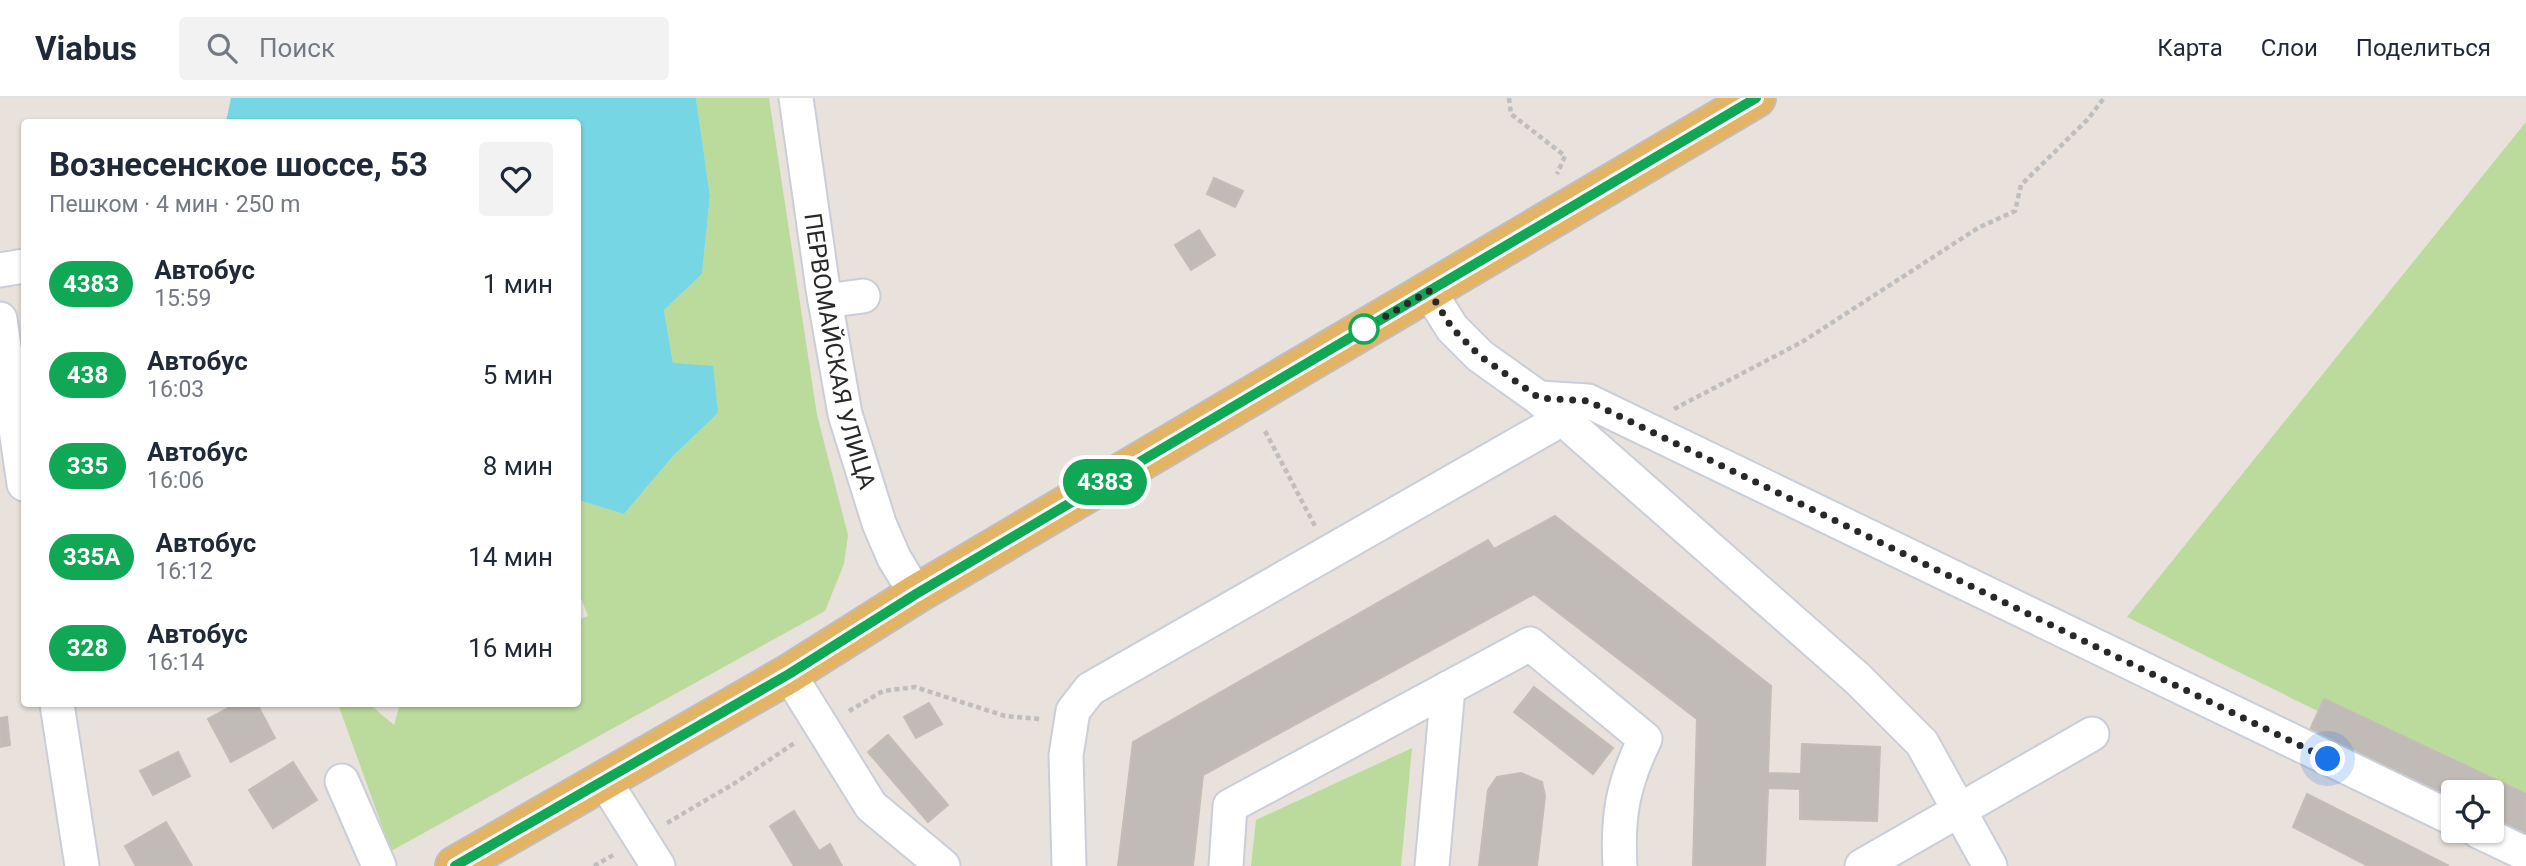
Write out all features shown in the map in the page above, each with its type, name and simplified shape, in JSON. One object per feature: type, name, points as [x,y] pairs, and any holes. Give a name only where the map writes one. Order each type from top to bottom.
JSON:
[{"type":"main road","points":[[455,866],[789,674],[916,594],[1756,98]]},
{"type":"street","name":"ПЕРВОМАЙСКАЯ УЛИЦА","points":[[796,98],[825,301],[845,414],[875,511],[894,558],[916,594]]},
{"type":"street","points":[[0,270],[21,266]]},
{"type":"street","points":[[1429,291],[1452,328],[1480,356],[1551,408],[1858,679],[1922,743],[1990,866]]},
{"type":"street","points":[[825,301],[863,296]]},
{"type":"street","points":[[0,320],[21,464]]},
{"type":"street","points":[[1069,866],[1066,755],[1073,711],[1090,689],[1329,552],[1551,408],[1588,401],[2441,813]]},
{"type":"street","points":[[1226,866],[1230,806],[1530,644],[1645,739],[1631,769],[1622,805],[1620,866]]},
{"type":"street","points":[[789,674],[871,806],[943,866]]},
{"type":"street","points":[[1432,866],[1448,688]]},
{"type":"street","points":[[57,707],[82,866]]},
{"type":"street","points":[[1862,866],[2092,734]]},
{"type":"street","points":[[604,780],[659,866]]},
{"type":"street","points":[[342,781],[379,866]]},
{"type":"street","points":[[2504,843],[2526,854]]},
{"type":"path","points":[[1509,98],[1511,114],[1565,156],[1556,176]]},
{"type":"path","points":[[1640,427],[1802,342],[1978,228],[2015,211],[2021,185],[2088,119],[2104,98]]},
{"type":"path","points":[[1265,431],[1329,552]]},
{"type":"green space","points":[[696,98],[769,98],[817,415],[848,535],[844,564],[825,611],[391,851],[339,707],[373,707],[394,725],[399,707],[581,707],[581,619],[588,616],[581,598],[581,501],[624,514],[673,456],[718,413],[673,363],[664,310],[702,274],[710,196]]},
{"type":"green space","points":[[2526,122],[2526,813],[2504,800],[2504,780],[2458,780],[2127,617]]},
{"type":"green space","points":[[1412,748],[1401,866],[1251,866],[1256,820]]},
{"type":"water","points":[[231,98],[696,98],[710,196],[702,274],[664,310],[673,363],[713,366],[718,413],[673,456],[624,514],[581,501],[581,119],[227,119]]},
{"type":"building","points":[[1214,178],[1243,191],[1235,207],[1207,194]]},
{"type":"building","points":[[1199,230],[1215,255],[1191,270],[1175,245]]},
{"type":"building","points":[[1555,516],[1771,686],[1768,773],[1801,774],[1802,744],[1880,747],[1877,821],[1800,819],[1800,789],[1768,788],[1765,866],[1693,866],[1697,719],[1534,594],[1203,775],[1193,866],[1118,866],[1133,742],[1488,540],[1494,549]]},
{"type":"building","points":[[1534,687],[1613,748],[1593,774],[1514,712]]},
{"type":"building","points":[[2324,699],[2496,780],[2441,780],[2441,797],[2308,734]]},
{"type":"building","points":[[929,703],[942,724],[916,738],[904,717]]},
{"type":"building","points":[[230,707],[259,707],[275,738],[231,762],[208,719]]},
{"type":"building","points":[[7,717],[10,745],[0,747],[0,718]]},
{"type":"building","points":[[888,735],[948,805],[928,822],[868,752]]},
{"type":"building","points":[[178,752],[190,776],[153,795],[140,771]]},
{"type":"building","points":[[293,762],[317,800],[273,828],[249,790]]},
{"type":"building","points":[[1521,773],[1542,782],[1545,796],[1537,866],[1479,866],[1488,790],[1497,777]]},
{"type":"building","points":[[2504,784],[2526,794],[2526,837],[2504,827]]},
{"type":"building","points":[[2307,794],[2449,866],[2368,866],[2293,827]]},
{"type":"building","points":[[794,811],[819,851],[830,844],[842,866],[794,866],[770,826]]},
{"type":"building","points":[[166,822],[192,866],[136,866],[125,846]]},
{"type":"bus line","name":"438З","points":[[455,866],[789,674],[916,594],[1756,98]]},
{"type":"route","points":[[1364,329],[1429,291],[1452,328],[1480,356],[1539,398],[1588,401],[2328,759]]}]
